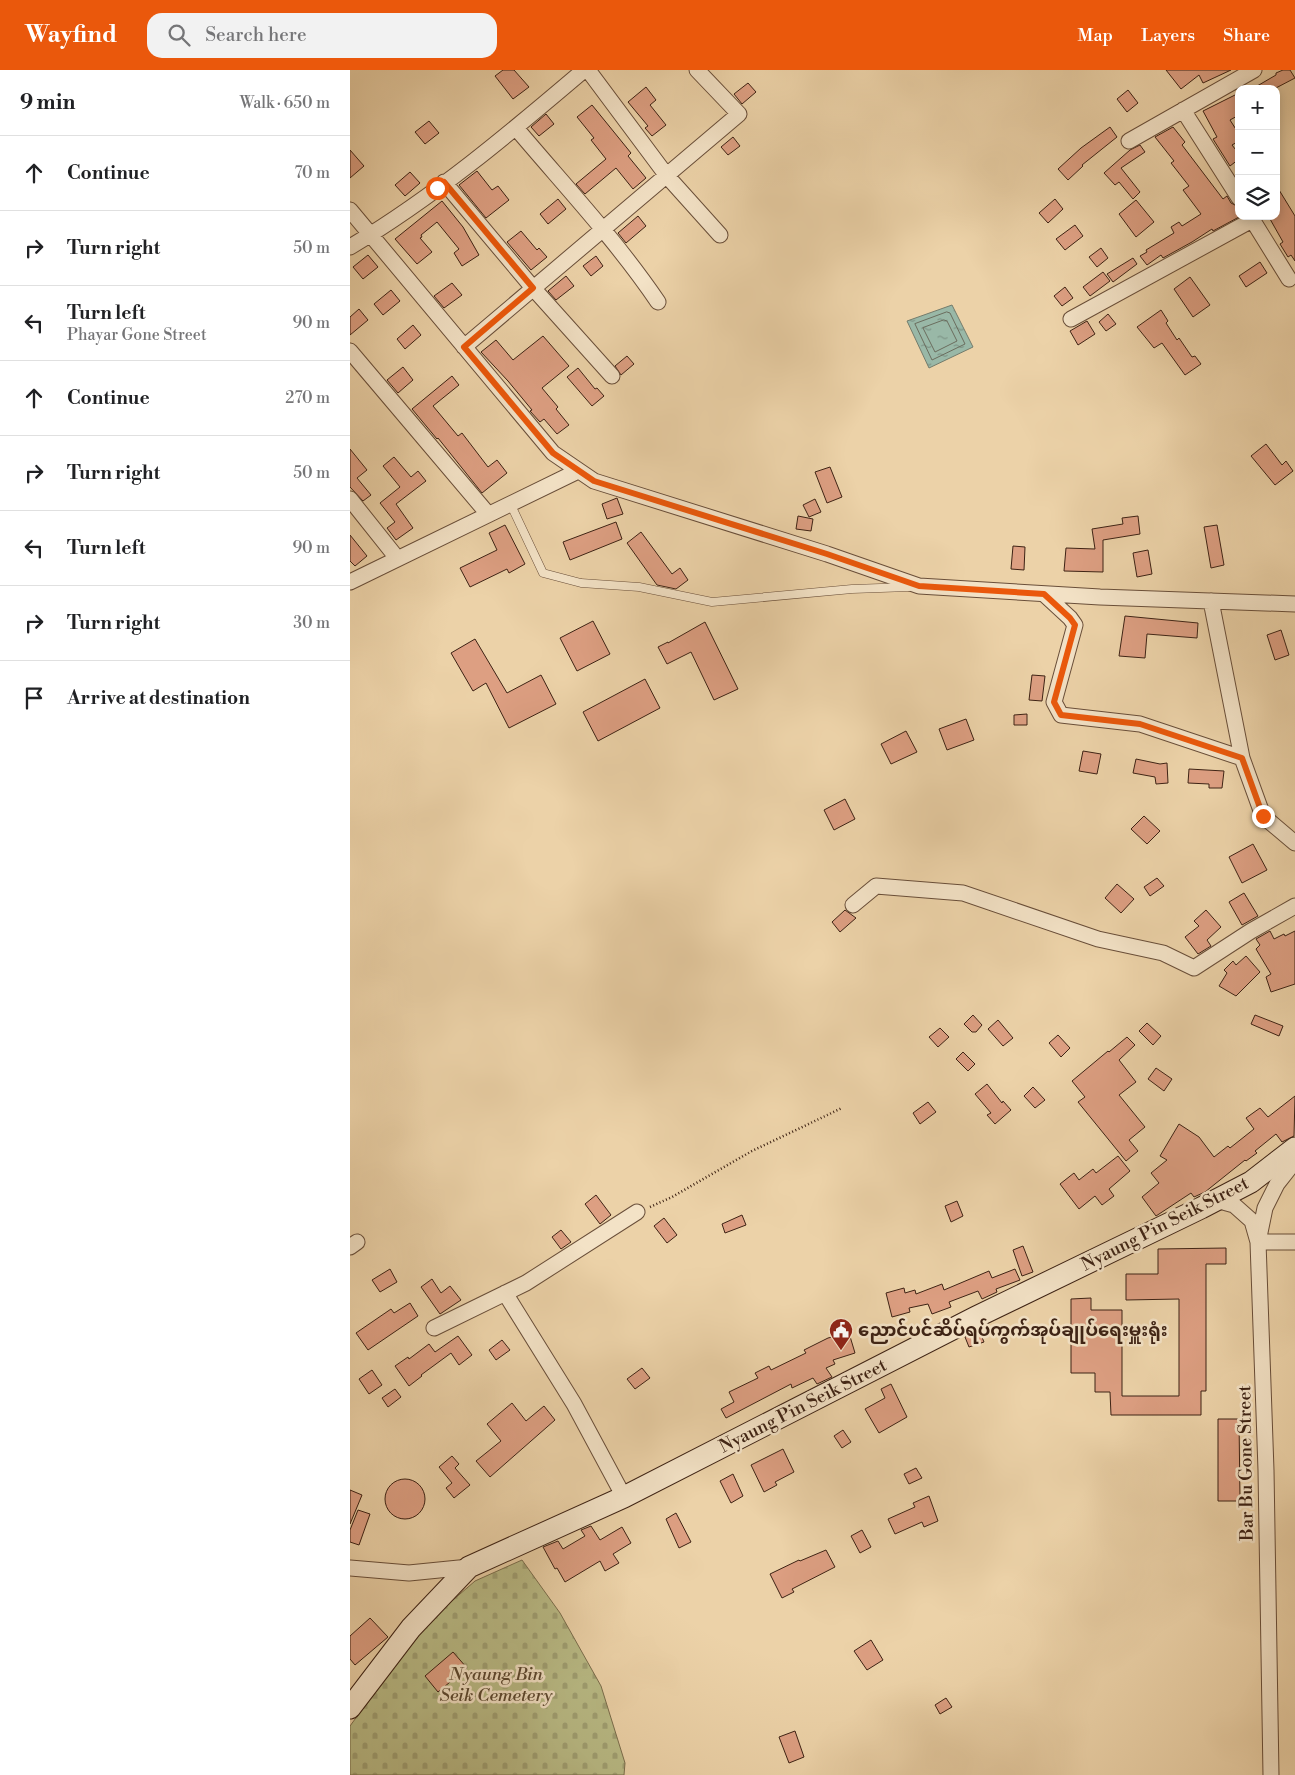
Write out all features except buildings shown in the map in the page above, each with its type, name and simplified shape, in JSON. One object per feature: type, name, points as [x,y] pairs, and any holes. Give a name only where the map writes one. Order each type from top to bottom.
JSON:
[{"type":"street","points":[[350,247],[370,235],[444,182],[516,128],[584,70]]},
{"type":"street","points":[[588,70],[666,176],[720,234]]},
{"type":"street","points":[[464,347],[739,114],[697,70]]},
{"type":"street","points":[[1129,141],[1254,70]]},
{"type":"street","points":[[1184,110],[1235,192]]},
{"type":"street","points":[[516,128],[603,230],[658,302]]},
{"type":"street","points":[[444,182],[533,288],[612,376]]},
{"type":"street","points":[[350,210],[553,453],[594,481],[827,554],[919,586],[1044,594],[1295,604]]},
{"type":"street","points":[[1071,319],[1247,220]]},
{"type":"street","points":[[1252,220],[1289,279]]},
{"type":"street","points":[[350,352],[488,514]]},
{"type":"street","points":[[350,582],[578,470]]},
{"type":"street","points":[[350,499],[397,558]]},
{"type":"street","points":[[1044,594],[1075,625],[1054,702],[1061,715],[1140,724],[1242,758]]},
{"type":"street","points":[[1211,601],[1242,758],[1263,816],[1295,844]]},
{"type":"street","points":[[853,905],[876,886],[963,893],[1098,939],[1163,953],[1194,968],[1295,906]]},
{"type":"street","name":"Nyaung Pin Seik Street","points":[[350,1708],[411,1628],[469,1567],[624,1497],[976,1317],[1216,1200],[1250,1182],[1295,1148]]},
{"type":"street","name":"Bar Bu Gone Street","points":[[1271,1775],[1266,1470],[1258,1242],[1265,1208],[1277,1184],[1295,1160]]},
{"type":"street","points":[[1216,1200],[1234,1205],[1252,1221],[1258,1242],[1295,1242]]},
{"type":"street","points":[[434,1328],[526,1283],[636,1212]]},
{"type":"street","points":[[504,1293],[574,1404],[624,1497]]},
{"type":"street","points":[[350,1568],[409,1573],[469,1567]]},
{"type":"lane","points":[[510,503],[543,573],[581,583],[640,587],[712,602],[919,586]]},
{"type":"path","points":[[636,1212],[672,1197],[752,1151],[842,1108]]},
{"type":"green space","name":"Nyaung Bin Seik Cemetery","points":[[522,1560],[560,1613],[601,1686],[625,1763],[624,1775],[350,1775],[350,1726],[423,1626],[475,1581]]},
{"type":"water","points":[[952,305],[973,347],[929,368],[907,321]]},
{"type":"place","name":"ညောင်ပင်ဆိပ်ရပ်ကွက်အုပ်ချုပ်ရေးမှူးရုံး","points":[[841,1351]]},
{"type":"route","points":[[437,188],[444,182],[533,288],[464,347],[553,453],[594,481],[827,554],[919,586],[1044,594],[1075,625],[1054,702],[1061,715],[1140,724],[1242,758],[1263,816]]}]
